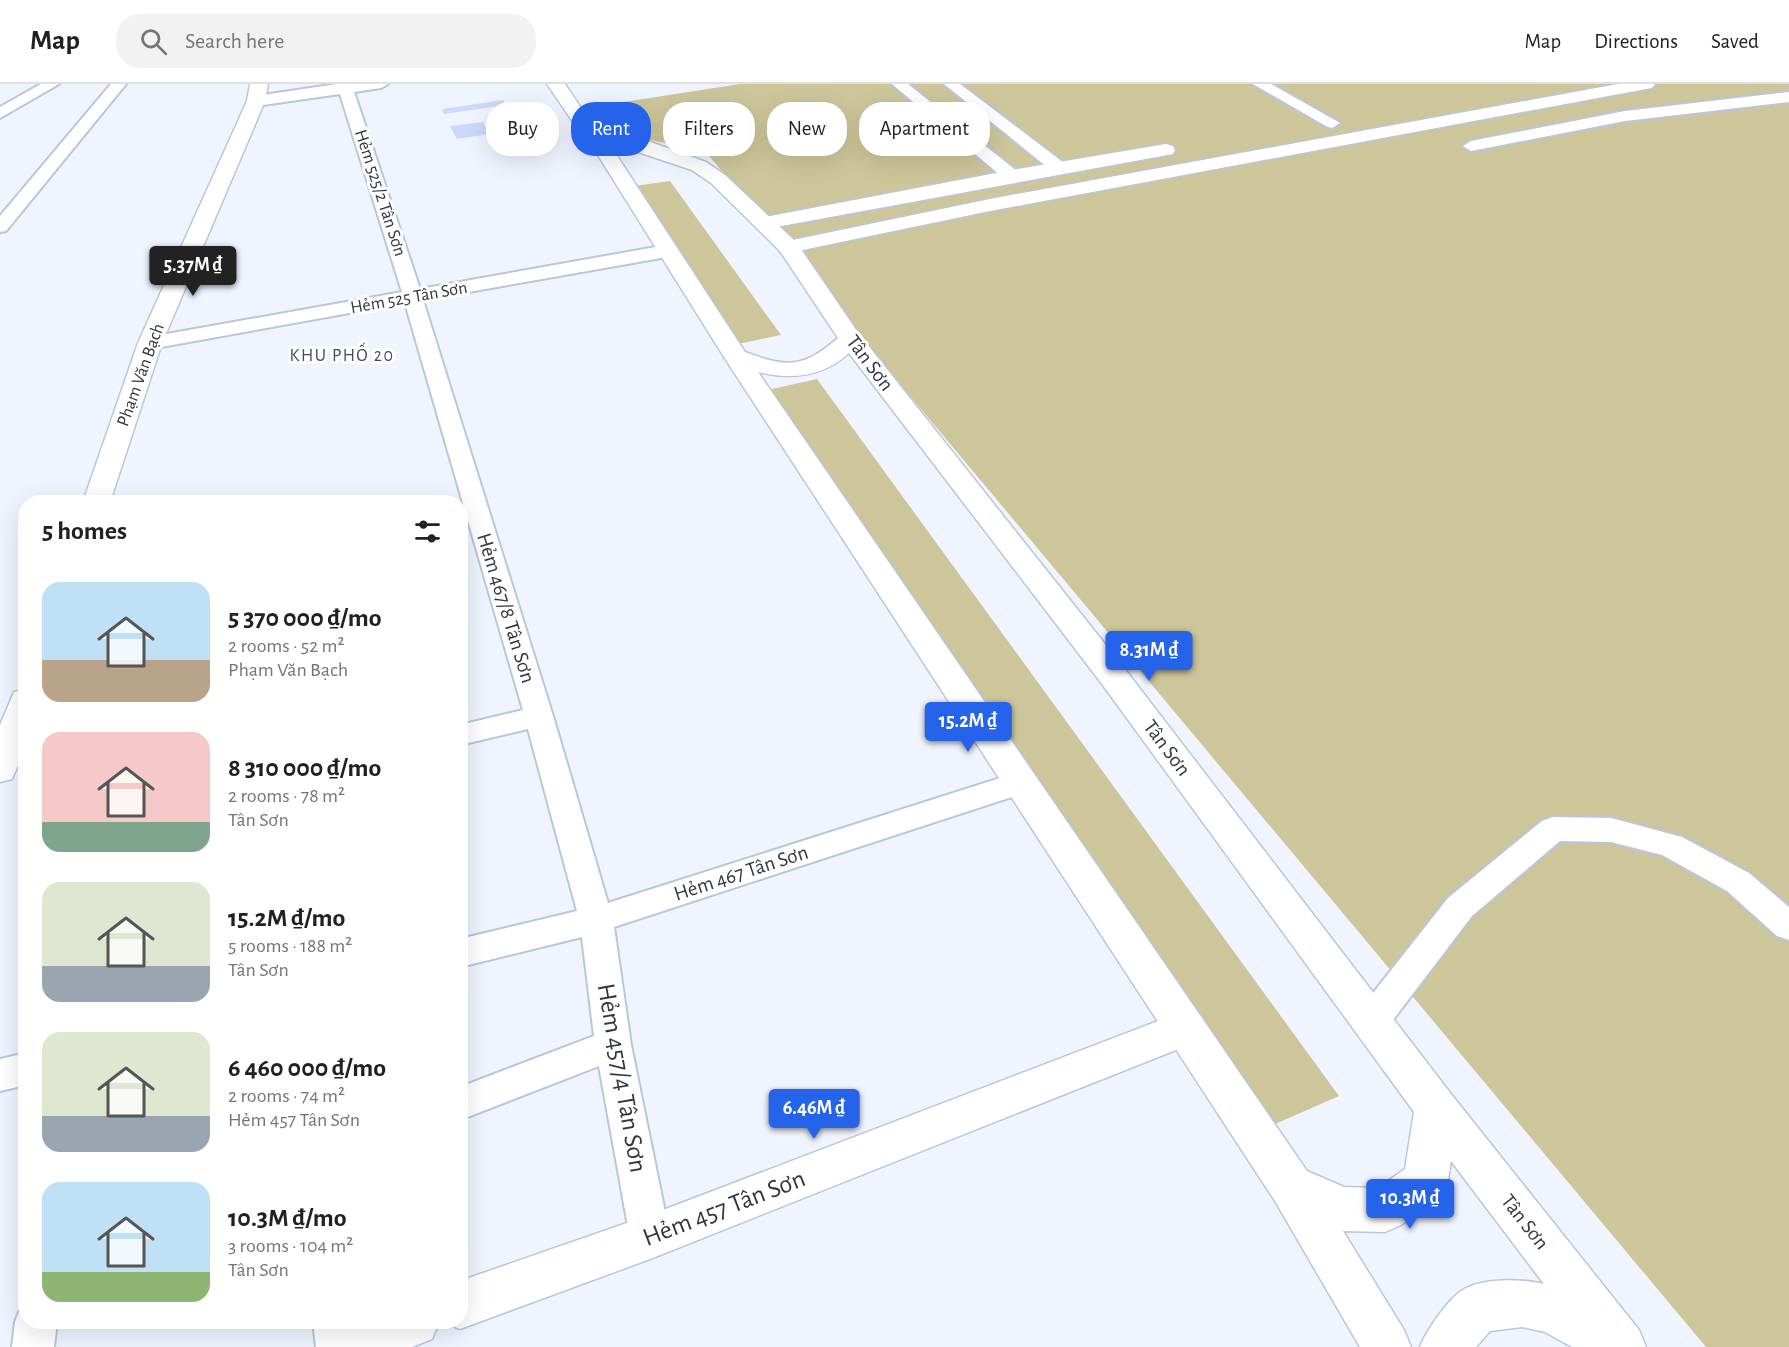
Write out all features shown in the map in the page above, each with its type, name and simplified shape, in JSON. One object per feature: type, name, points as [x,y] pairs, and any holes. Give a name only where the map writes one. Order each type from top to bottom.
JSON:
[{"type":"street","points":[[556,84],[571,107]]},
{"type":"street","points":[[1298,129],[1549,84]]},
{"type":"street","points":[[788,247],[990,205],[1646,84]]},
{"type":"street","name":"Phạm Văn Bạch","points":[[98,495],[150,343],[257,92]]},
{"type":"street","points":[[1404,111],[1429,124]]},
{"type":"street","points":[[765,223],[1012,176],[1184,147]]},
{"type":"street","name":"Tân Sơn","points":[[651,148],[684,159],[718,179],[788,247],[851,339],[1113,676],[1436,1108],[1621,1347]]},
{"type":"street","points":[[617,156],[641,180],[667,251],[1019,783],[1187,1028],[1291,1186],[1387,1347]]},
{"type":"street","points":[[641,180],[689,168],[718,179]]},
{"type":"street","points":[[969,184],[990,205]]},
{"type":"street","points":[[736,357],[750,363],[790,370],[822,363],[851,339]]},
{"type":"street","points":[[0,770],[18,722]]},
{"type":"street","name":"Hẻm 457 Tân Sơn","points":[[468,1302],[650,1237],[1187,1028]]},
{"type":"street","points":[[1291,1186],[1342,1209],[1385,1210],[1426,1180],[1436,1108]]},
{"type":"street","points":[[1444,1347],[1478,1308],[1522,1303],[1552,1310],[1621,1347]]},
{"type":"street","points":[[344,1347],[395,1329]]},
{"type":"lane","points":[[0,113],[52,84]]},
{"type":"lane","points":[[0,227],[119,84]]},
{"type":"lane","points":[[257,92],[381,84]]},
{"type":"lane","points":[[899,84],[919,102]]},
{"type":"lane","points":[[951,84],[1058,168]]},
{"type":"lane","points":[[1260,84],[1332,123]]},
{"type":"lane","points":[[1768,84],[1789,91]]},
{"type":"lane","name":"Hẻm 525/2 Tân Sơn","points":[[345,86],[413,298]]},
{"type":"lane","points":[[1471,146],[1647,113],[1737,106],[1789,97]]},
{"type":"lane","points":[[950,102],[970,99]]},
{"type":"lane","points":[[987,156],[1012,176]]},
{"type":"lane","name":"Hẻm 525 Tân Sơn","points":[[150,343],[667,251]]},
{"type":"lane","name":"Hẻm 467/8 Tân Sơn","points":[[413,298],[539,716],[596,920]]},
{"type":"lane","points":[[468,733],[539,716]]},
{"type":"lane","name":"Hẻm 467 Tân Sơn","points":[[468,951],[596,920],[1019,783]]},
{"type":"lane","points":[[1371,1022],[1460,907],[1552,829],[1611,830],[1671,845],[1738,882],[1789,927]]},
{"type":"lane","name":"Hẻm 457/4 Tân Sơn","points":[[596,920],[613,1045],[650,1237]]},
{"type":"lane","points":[[468,1101],[613,1045]]},
{"type":"lane","points":[[0,1075],[18,1071]]},
{"type":"lane","points":[[33,1347],[35,1329]]},
{"type":"lane","points":[[335,1329],[337,1347]]},
{"type":"shaded area","points":[[740,84],[1789,84],[1789,1347],[1706,1347],[709,156],[755,156],[755,102],[663,102],[663,143],[651,140],[651,102],[624,102]]},
{"type":"shaded area","points":[[670,181],[781,335],[729,346],[627,187]]},
{"type":"shaded area","points":[[817,379],[1339,1096],[1236,1141],[754,393]]},
{"type":"building","points":[[486,103],[486,108],[444,114],[442,109]]},
{"type":"building","points":[[483,122],[486,134],[457,139],[450,126]]},
{"type":"district","name":"KHU PHỐ 20","points":[[342,356]]}]
